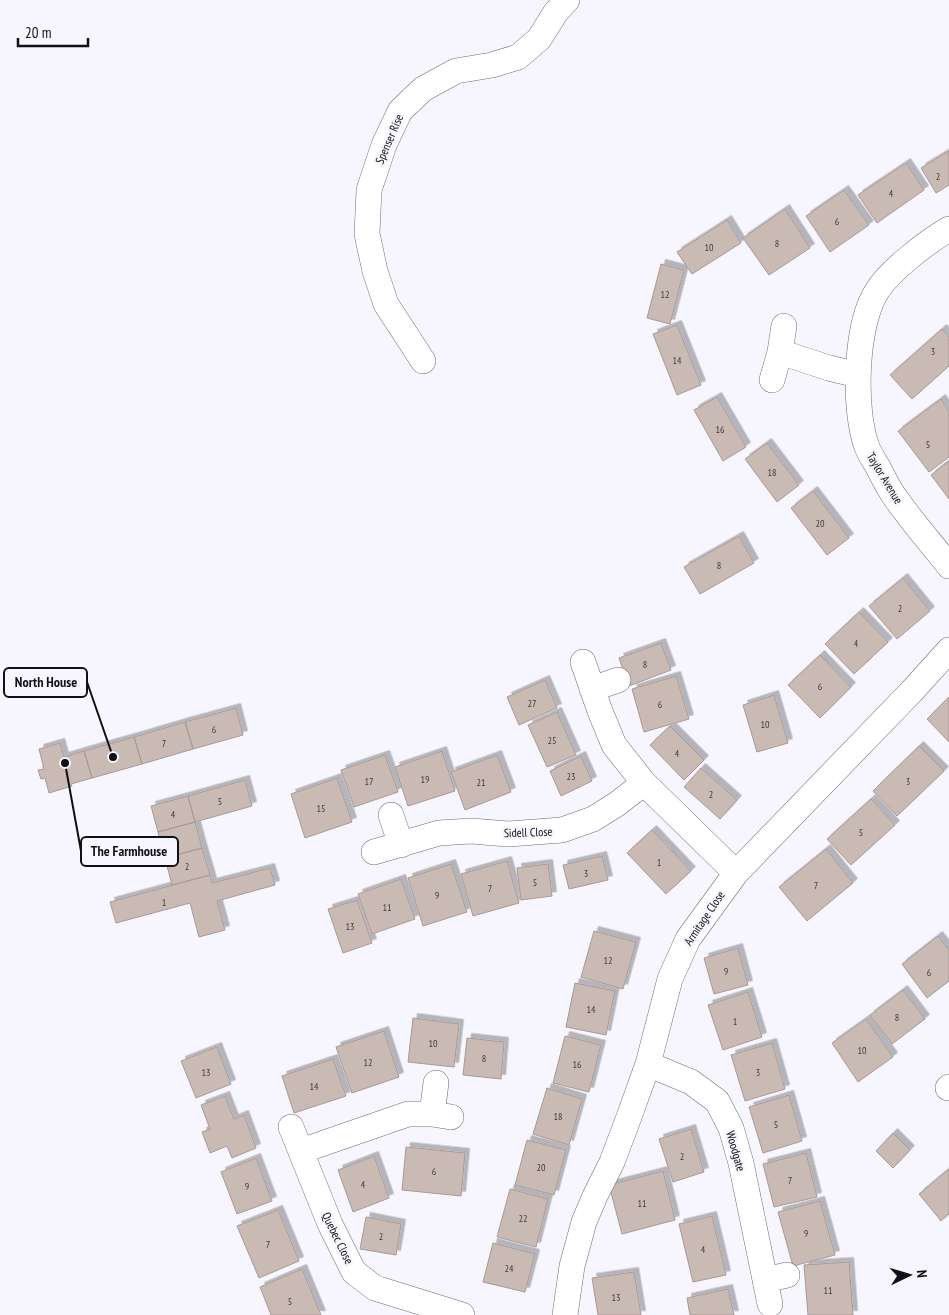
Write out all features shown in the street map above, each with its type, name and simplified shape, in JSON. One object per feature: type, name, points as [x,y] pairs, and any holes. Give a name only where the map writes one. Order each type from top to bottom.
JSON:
[{"type":"street","name":"Spenser Rise","points":[[423,361],[386,304],[375,271],[367,234],[369,190],[384,146],[400,111],[423,89],[456,71],[492,65],[518,57],[539,39],[556,12],[567,0]]},
{"type":"street","name":"Taylor Avenue","points":[[949,229],[934,238],[901,265],[877,291],[865,318],[861,335],[858,375],[859,411],[867,448],[896,499],[949,566]]},
{"type":"street","points":[[772,380],[780,352],[784,326]]},
{"type":"street","points":[[780,352],[858,375]]},
{"type":"street","name":"Armitage Close","points":[[565,1315],[572,1266],[584,1222],[612,1162],[648,1064],[670,979],[688,939],[736,872],[912,692],[949,650]]},
{"type":"street","points":[[583,662],[614,745],[644,782],[736,872]]},
{"type":"street","points":[[592,689],[618,680]]},
{"type":"street","name":"Sidell Close","points":[[374,852],[439,833],[471,831],[508,834],[562,830],[593,819],[617,804],[644,782]]},
{"type":"street","points":[[391,816],[401,845]]},
{"type":"street","name":"Woodgate","points":[[648,1064],[691,1082],[717,1101],[731,1128],[776,1277],[770,1304]]},
{"type":"street","points":[[301,1151],[408,1114],[442,1116],[436,1083]]},
{"type":"street","name":"Quebec Close","points":[[291,1127],[330,1224],[354,1272],[375,1288],[462,1315]]},
{"type":"building","points":[[949,151],[949,185],[936,193],[921,168]]},
{"type":"building","points":[[906,163],[924,190],[877,223],[858,195]]},
{"type":"building","points":[[844,190],[869,225],[830,252],[806,216]]},
{"type":"building","points":[[785,209],[810,248],[769,275],[743,238]]},
{"type":"building","points":[[727,220],[741,243],[692,274],[677,252]]},
{"type":"building","points":[[661,264],[684,270],[670,324],[647,318]]},
{"type":"building","points":[[677,325],[701,385],[677,395],[653,334]]},
{"type":"building","points":[[942,329],[949,337],[949,366],[912,399],[890,375]]},
{"type":"building","points":[[717,397],[746,447],[723,461],[694,410]]},
{"type":"building","points":[[941,399],[949,411],[949,457],[929,472],[898,431]]},
{"type":"building","points":[[767,443],[799,485],[777,502],[745,459]]},
{"type":"building","points":[[949,461],[949,499],[931,475]]},
{"type":"building","points":[[813,491],[849,538],[827,555],[791,508]]},
{"type":"building","points":[[739,536],[754,563],[700,594],[684,567]]},
{"type":"building","points":[[903,578],[930,611],[897,639],[869,606]]},
{"type":"building","points":[[859,612],[888,642],[854,674],[825,644]]},
{"type":"building","points":[[661,643],[671,670],[629,686],[619,658]]},
{"type":"building","points":[[820,655],[851,687],[820,718],[788,685]]},
{"type":"building","points":[[676,676],[689,719],[644,732],[632,689]]},
{"type":"building","points":[[545,680],[557,708],[519,725],[507,697]]},
{"type":"building","points":[[774,695],[788,743],[757,752],[743,705]]},
{"type":"building","points":[[949,697],[949,742],[927,719]]},
{"type":"building","points":[[236,708],[243,735],[193,749],[185,722]]},
{"type":"building","points":[[557,712],[576,755],[547,767],[528,725]]},
{"type":"building","points":[[185,722],[193,749],[142,764],[134,737]]},
{"type":"building","points":[[670,726],[704,760],[684,780],[650,745]]},
{"type":"building","points":[[134,737],[142,764],[92,778],[84,751]]},
{"type":"building","points":[[60,743],[64,757],[84,751],[92,778],[49,793],[45,778],[41,779],[38,770],[44,769],[39,749]]},
{"type":"building","points":[[919,746],[944,771],[897,816],[873,791]]},
{"type":"building","points":[[442,751],[455,791],[408,806],[395,767]]},
{"type":"building","points":[[385,755],[398,792],[354,807],[341,770]]},
{"type":"building","points":[[497,755],[511,792],[465,810],[451,772]]},
{"type":"building","points":[[581,756],[592,781],[561,796],[550,771]]},
{"type":"building","points":[[701,768],[737,800],[720,819],[684,787]]},
{"type":"building","points":[[337,778],[352,822],[305,838],[291,794]]},
{"type":"building","points":[[245,780],[252,806],[195,822],[188,796]]},
{"type":"building","points":[[188,796],[195,822],[158,832],[151,806]]},
{"type":"building","points":[[871,799],[895,825],[851,865],[827,839]]},
{"type":"building","points":[[195,822],[202,848],[165,858],[158,832]]},
{"type":"building","points":[[652,830],[691,871],[666,894],[627,853]]},
{"type":"building","points":[[202,848],[210,875],[172,885],[165,858]]},
{"type":"building","points":[[826,849],[853,883],[807,921],[779,887]]},
{"type":"building","points":[[602,856],[608,880],[569,889],[563,865]]},
{"type":"building","points":[[507,861],[519,903],[473,916],[461,874]]},
{"type":"building","points":[[451,864],[467,912],[423,926],[408,878]]},
{"type":"building","points":[[548,864],[552,896],[521,900],[517,868]]},
{"type":"building","points":[[270,868],[275,885],[217,901],[225,930],[199,937],[190,903],[116,923],[110,902],[210,875],[212,883]]},
{"type":"building","points":[[401,879],[415,919],[372,934],[358,894]]},
{"type":"building","points":[[357,900],[372,943],[343,953],[328,909]]},
{"type":"building","points":[[594,931],[636,942],[623,989],[581,977]]},
{"type":"building","points":[[938,936],[949,950],[949,981],[927,998],[902,964]]},
{"type":"building","points":[[738,948],[748,985],[714,994],[704,958]]},
{"type":"building","points":[[575,983],[615,991],[606,1035],[566,1027]]},
{"type":"building","points":[[903,990],[925,1019],[892,1044],[870,1015]]},
{"type":"building","points":[[748,992],[762,1037],[723,1050],[708,1005]]},
{"type":"building","points":[[413,1018],[459,1024],[454,1067],[408,1062]]},
{"type":"building","points":[[866,1019],[893,1057],[858,1082],[832,1043]]},
{"type":"building","points":[[384,1031],[399,1077],[352,1093],[336,1047]]},
{"type":"building","points":[[565,1036],[601,1045],[589,1092],[553,1083]]},
{"type":"building","points":[[467,1038],[504,1042],[501,1079],[463,1075]]},
{"type":"building","points":[[772,1043],[785,1089],[745,1101],[731,1055]]},
{"type":"building","points":[[217,1047],[231,1084],[196,1098],[181,1061]]},
{"type":"building","points":[[333,1059],[346,1096],[294,1113],[282,1076]]},
{"type":"building","points":[[547,1088],[582,1099],[569,1145],[533,1134]]},
{"type":"building","points":[[789,1095],[802,1141],[763,1153],[749,1107]]},
{"type":"building","points":[[225,1096],[234,1119],[244,1115],[256,1148],[232,1158],[227,1146],[210,1153],[202,1132],[210,1129],[201,1105]]},
{"type":"building","points":[[691,1129],[704,1172],[673,1182],[659,1139]]},
{"type":"building","points":[[893,1133],[910,1150],[893,1168],[876,1151]]},
{"type":"building","points":[[527,1140],[566,1150],[554,1195],[515,1185]]},
{"type":"building","points":[[406,1147],[465,1153],[461,1196],[402,1190]]},
{"type":"building","points":[[806,1153],[817,1197],[774,1207],[763,1164]]},
{"type":"building","points":[[374,1156],[389,1198],[353,1212],[338,1170]]},
{"type":"building","points":[[256,1158],[272,1201],[237,1214],[221,1172]]},
{"type":"building","points":[[949,1169],[949,1214],[941,1221],[919,1194]]},
{"type":"building","points":[[663,1171],[675,1220],[622,1234],[609,1185]]},
{"type":"building","points":[[510,1189],[548,1199],[536,1247],[497,1237]]},
{"type":"building","points":[[820,1201],[835,1255],[793,1266],[778,1212]]},
{"type":"building","points":[[278,1210],[299,1261],[259,1278],[237,1226]]},
{"type":"building","points":[[712,1216],[726,1275],[693,1282],[679,1224]]},
{"type":"building","points":[[366,1217],[401,1224],[396,1255],[360,1249]]},
{"type":"building","points":[[493,1243],[535,1254],[525,1292],[483,1282]]},
{"type":"building","points":[[849,1262],[853,1315],[808,1315],[804,1265]]},
{"type":"building","points":[[302,1269],[321,1315],[271,1315],[260,1287]]},
{"type":"building","points":[[634,1272],[641,1315],[598,1315],[592,1278]]},
{"type":"building","points":[[728,1289],[734,1315],[690,1315],[687,1298]]},
{"type":"place","name":"North House","points":[[113,757]]},
{"type":"place","name":"The Farmhouse","points":[[65,763]]}]
